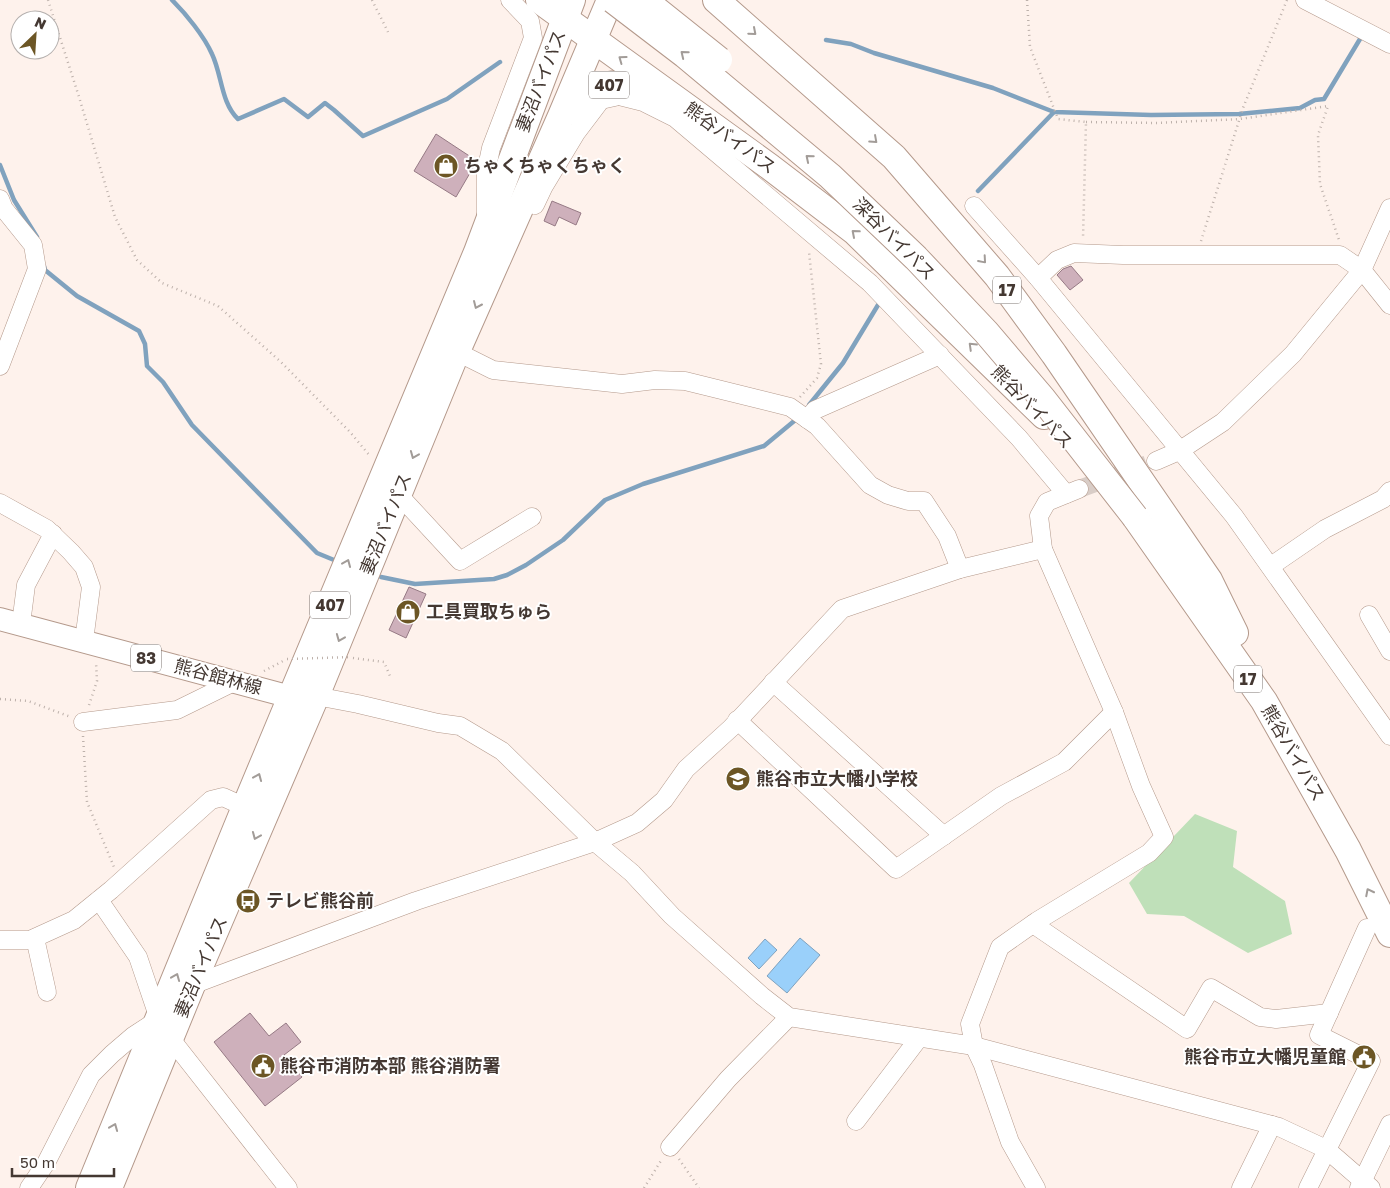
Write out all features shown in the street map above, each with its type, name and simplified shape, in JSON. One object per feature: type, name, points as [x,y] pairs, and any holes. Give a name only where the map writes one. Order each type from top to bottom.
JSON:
[{"type":"highway","name":"熊谷バイパス","points":[[539,0],[568,9],[594,38],[855,232],[1142,513],[1235,633],[1276,695],[1355,845],[1378,931]]},
{"type":"highway","name":"妻沼バイパス","points":[[448,347],[490,274],[612,0]]},
{"type":"highway","name":"深谷バイパス","points":[[612,0],[685,55],[830,176],[916,258],[980,325],[1142,513]]},
{"type":"highway","name":"深谷バイパス","points":[[644,0],[694,39],[841,163],[925,245],[996,320],[1048,380],[1142,513]]},
{"type":"highway","name":"17","points":[[716,0],[894,157],[997,276],[1054,354],[1209,580],[1235,633]]},
{"type":"highway","name":"妻沼バイパス","points":[[89,1188],[192,984],[304,697],[448,347],[486,227],[568,9]]},
{"type":"highway","name":"407","points":[[561,116],[597,88],[615,83],[666,91]]},
{"type":"highway","name":"熊谷バイパス","points":[[1142,513],[1355,845],[1390,895]]},
{"type":"highway","name":"妻沼バイパス","points":[[109,1188],[170,1026],[245,808],[304,697]]},
{"type":"main road","name":"熊谷館林線","points":[[10,622],[234,682],[304,697]]},
{"type":"street","points":[[486,227],[486,172],[492,148],[533,38],[530,21],[510,0]]},
{"type":"street","points":[[1305,0],[1390,44]]},
{"type":"street","points":[[490,274],[500,278],[544,186],[589,114],[601,100],[619,96],[643,102],[675,118],[870,283],[1072,492],[1047,502],[1039,516],[1043,549],[1114,712],[1141,786],[1164,837],[1149,854],[1033,924],[1000,947],[970,1024],[974,1046],[983,1065],[1010,1142],[1036,1188]]},
{"type":"street","points":[[0,199],[4,209],[33,245],[37,269],[0,366]]},
{"type":"street","points":[[974,206],[1038,278],[1234,516],[1390,736]]},
{"type":"street","points":[[1156,461],[1179,451],[1223,422],[1293,354],[1362,270],[1390,208]]},
{"type":"street","points":[[1038,278],[1057,260],[1074,253],[1335,255],[1345,258],[1362,270],[1390,305]]},
{"type":"street","points":[[448,347],[492,370],[622,384],[655,380],[686,381],[799,414],[817,426],[870,485],[888,495],[908,501],[924,501],[947,536],[960,569]]},
{"type":"street","points":[[799,414],[816,410],[940,354]]},
{"type":"street","points":[[392,484],[460,561],[532,517]]},
{"type":"street","points":[[1271,566],[1325,529],[1383,499],[1390,491]]},
{"type":"street","points":[[0,503],[47,529],[84,567],[91,587],[89,643]]},
{"type":"street","points":[[10,622],[26,585],[53,534]]},
{"type":"street","points":[[192,984],[416,901],[595,842],[637,823],[664,800],[686,769],[737,720],[842,609],[960,569],[1043,549]]},
{"type":"street","points":[[1369,615],[1390,651]]},
{"type":"street","points":[[83,722],[177,710],[234,682]]},
{"type":"street","points":[[773,682],[944,836]]},
{"type":"street","points":[[304,697],[358,704],[438,723],[460,726],[502,751],[595,842],[632,873],[672,916],[789,1017],[974,1046],[1272,1125],[1326,1149],[1364,1186],[1390,1124]]},
{"type":"street","points":[[737,720],[896,869],[1000,796],[1064,762],[1114,712]]},
{"type":"street","points":[[0,940],[30,940],[74,920],[121,882],[210,800],[223,798],[245,808]]},
{"type":"street","points":[[98,900],[138,957],[170,1026],[288,1188]]},
{"type":"street","points":[[1033,924],[1187,1029],[1211,988],[1260,1017],[1276,1020],[1329,1013]]},
{"type":"street","points":[[1308,1188],[1371,1061],[1319,1035],[1329,1013],[1378,931]]},
{"type":"street","points":[[35,938],[47,992]]},
{"type":"street","points":[[670,1147],[728,1079],[789,1017]]},
{"type":"street","points":[[29,1188],[46,1162],[91,1075],[132,1036],[170,1026]]},
{"type":"street","points":[[856,1121],[919,1038]]},
{"type":"street","points":[[1241,1188],[1272,1125]]},
{"type":"path","points":[[48,0],[115,217],[137,260],[162,283],[218,306],[281,362],[350,432],[392,484]]},
{"type":"path","points":[[372,0],[388,32]]},
{"type":"path","points":[[1027,0],[1030,47],[1058,119],[1086,122],[1157,123],[1240,119],[1328,106],[1318,135],[1320,184],[1345,258]]},
{"type":"path","points":[[1196,255],[1240,119],[1287,0]]},
{"type":"path","points":[[1083,254],[1086,122]]},
{"type":"path","points":[[799,414],[817,378],[821,364],[806,228]]},
{"type":"path","points":[[89,643],[98,681],[83,722],[87,802],[121,882]]},
{"type":"path","points":[[258,674],[288,659],[352,658],[384,662],[390,676]]},
{"type":"path","points":[[0,699],[28,701],[83,722]]},
{"type":"path","points":[[644,1188],[670,1147],[699,1188]]},
{"type":"green space","points":[[1195,814],[1237,831],[1233,867],[1285,901],[1292,934],[1248,953],[1184,916],[1147,914],[1129,883]]},
{"type":"water","points":[[800,938],[820,955],[787,993],[767,976]]},
{"type":"water","points":[[765,939],[777,950],[759,969],[748,958]]},
{"type":"building","name":"ちゃくちゃくちゃく","points":[[436,134],[477,161],[456,197],[414,171]]},
{"type":"building","points":[[552,201],[581,213],[576,225],[559,217],[555,226],[544,221]]},
{"type":"building","points":[[1071,266],[1083,280],[1070,290],[1057,275],[1063,269]]},
{"type":"building","name":"工具買取ちゅら","points":[[409,587],[426,594],[406,638],[389,630]]},
{"type":"building","name":"熊谷市消防本部 熊谷消防署","points":[[250,1013],[269,1036],[286,1023],[301,1042],[284,1055],[302,1077],[265,1106],[214,1042]]},
{"type":"waterway","points":[[172,0],[209,47],[228,105],[238,119],[284,99],[308,117],[325,103],[363,136],[447,99],[500,62]]},
{"type":"waterway","points":[[826,40],[851,44],[874,53],[993,88],[1054,112],[1151,115],[1239,114],[1300,108],[1315,100],[1324,99],[1363,34]]},
{"type":"waterway","points":[[978,191],[1054,112]]},
{"type":"waterway","points":[[0,165],[14,200],[37,237]]},
{"type":"waterway","points":[[44,266],[45,270],[77,296],[139,331],[145,344],[147,366],[163,382],[192,425],[317,553],[334,560]]},
{"type":"waterway","points":[[809,405],[843,363],[878,305]]},
{"type":"waterway","points":[[381,577],[415,584],[494,579],[507,575],[526,565],[563,540],[605,500],[643,484],[764,446],[799,417]]},
{"type":"tunnel","points":[[1079,489],[1156,461]]},
{"type":"place","name":"ちゃくちゃくちゃく","points":[[446,166]]},
{"type":"place","name":"工具買取ちゅら","points":[[408,612]]},
{"type":"place","name":"熊谷市立大幡小学校","points":[[738,779]]},
{"type":"place","name":"テレビ熊谷前","points":[[248,901]]},
{"type":"place","name":"熊谷市立大幡児童館","points":[[1364,1057]]},
{"type":"place","name":"熊谷市消防本部 熊谷消防署","points":[[263,1066]]}]
